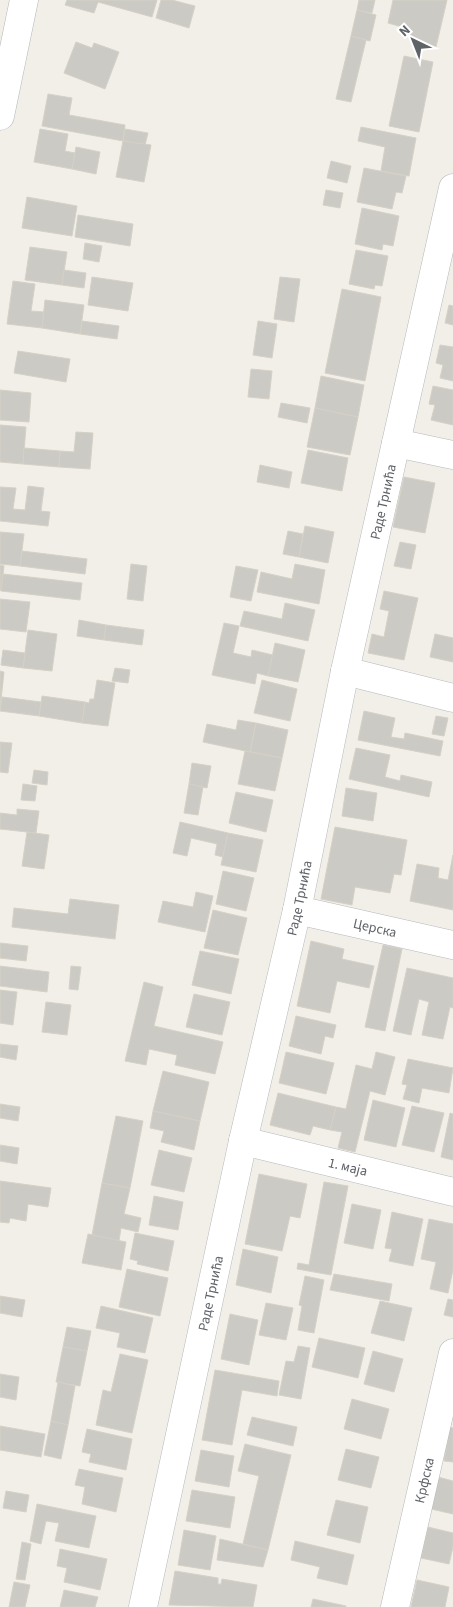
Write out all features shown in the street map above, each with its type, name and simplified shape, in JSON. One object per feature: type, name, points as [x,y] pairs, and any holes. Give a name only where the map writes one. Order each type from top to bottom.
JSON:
[{"type":"street","points":[[0,116],[24,0]]},
{"type":"street","name":"Раде Трнића","points":[[143,1607],[243,1141],[297,910],[345,670],[453,188]]},
{"type":"street","points":[[396,443],[453,455]]},
{"type":"street","points":[[345,670],[453,698]]},
{"type":"street","name":"Церска","points":[[297,910],[453,945]]},
{"type":"street","name":"1. маја","points":[[243,1141],[453,1192]]},
{"type":"street","name":"Крфска","points":[[396,1607],[453,1354]]},
{"type":"building","points":[[67,0],[157,0],[152,17],[98,2],[94,13],[65,5]]},
{"type":"building","points":[[161,0],[172,0],[195,6],[189,28],[156,18]]},
{"type":"building","points":[[359,0],[375,0],[372,13],[357,10]]},
{"type":"building","points":[[393,0],[447,0],[436,47],[412,41],[412,37],[400,34],[402,27],[388,23]]},
{"type":"building","points":[[357,10],[376,15],[370,41],[351,36]]},
{"type":"building","points":[[351,36],[366,40],[351,102],[336,99]]},
{"type":"building","points":[[76,42],[92,48],[94,43],[119,52],[105,89],[64,73]]},
{"type":"building","points":[[404,56],[433,62],[419,132],[389,126]]},
{"type":"building","points":[[48,94],[72,98],[69,115],[125,125],[123,141],[42,126]]},
{"type":"building","points":[[361,127],[416,138],[409,176],[381,171],[385,147],[358,141]]},
{"type":"building","points":[[40,129],[68,134],[65,151],[75,153],[72,169],[34,162]]},
{"type":"building","points":[[125,129],[148,133],[145,145],[123,141]]},
{"type":"building","points":[[123,141],[151,145],[144,182],[116,177]]},
{"type":"building","points":[[76,147],[100,152],[96,174],[72,169]]},
{"type":"building","points":[[331,161],[351,166],[347,183],[327,178]]},
{"type":"building","points":[[364,168],[406,176],[402,193],[396,192],[392,209],[357,202]]},
{"type":"building","points":[[326,190],[343,193],[340,208],[323,205]]},
{"type":"building","points":[[27,197],[77,206],[72,236],[22,228]]},
{"type":"building","points":[[362,208],[399,216],[393,246],[383,244],[382,250],[355,244]]},
{"type":"building","points":[[78,215],[133,224],[130,246],[75,237]]},
{"type":"building","points":[[85,243],[102,246],[99,262],[83,259]]},
{"type":"building","points":[[30,247],[67,252],[62,285],[25,280]]},
{"type":"building","points":[[356,250],[388,256],[382,286],[375,285],[374,289],[349,284]]},
{"type":"building","points":[[64,270],[86,273],[84,288],[62,285]]},
{"type":"building","points":[[92,277],[133,283],[128,311],[88,305]]},
{"type":"building","points":[[280,277],[300,279],[294,322],[274,319]]},
{"type":"building","points":[[13,281],[35,284],[31,311],[44,312],[42,328],[7,324]]},
{"type":"building","points":[[342,289],[381,297],[365,381],[325,373]]},
{"type":"building","points":[[45,300],[84,305],[80,334],[42,328]]},
{"type":"building","points":[[449,305],[453,306],[453,325],[445,323]]},
{"type":"building","points":[[82,321],[119,326],[117,339],[80,334]]},
{"type":"building","points":[[258,321],[277,324],[272,358],[253,355]]},
{"type":"building","points":[[440,345],[453,347],[453,381],[440,378],[443,365],[436,363]]},
{"type":"building","points":[[18,351],[70,359],[66,382],[14,373]]},
{"type":"building","points":[[251,369],[272,371],[269,399],[248,397]]},
{"type":"building","points":[[321,376],[364,385],[358,417],[315,408]]},
{"type":"building","points":[[433,386],[453,390],[453,425],[431,420],[435,405],[429,404]]},
{"type":"building","points":[[0,390],[31,393],[29,422],[0,420]]},
{"type":"building","points":[[281,403],[310,408],[307,423],[278,417]]},
{"type":"building","points":[[315,408],[358,417],[350,455],[307,447]]},
{"type":"building","points":[[0,425],[26,427],[23,464],[0,462]]},
{"type":"building","points":[[76,432],[93,433],[90,469],[59,467],[60,451],[74,452]]},
{"type":"building","points":[[24,448],[60,451],[59,467],[23,464]]},
{"type":"building","points":[[308,450],[348,458],[342,491],[301,483]]},
{"type":"building","points":[[260,465],[292,472],[289,488],[257,482]]},
{"type":"building","points":[[404,477],[435,483],[425,533],[393,527]]},
{"type":"building","points":[[28,486],[44,488],[41,511],[50,512],[48,526],[0,521],[0,487],[16,488],[13,509],[25,510]]},
{"type":"building","points":[[305,526],[334,532],[328,563],[299,557]]},
{"type":"building","points":[[288,531],[303,534],[299,557],[283,554]]},
{"type":"building","points":[[0,532],[24,534],[20,566],[0,564]]},
{"type":"building","points":[[400,542],[416,545],[411,569],[394,566]]},
{"type":"building","points":[[22,551],[87,559],[85,574],[20,566]]},
{"type":"building","points":[[131,564],[147,566],[143,601],[127,599]]},
{"type":"building","points":[[295,564],[325,570],[319,604],[257,592],[261,572],[292,579]]},
{"type":"building","points":[[0,565],[4,566],[1,591],[0,590]]},
{"type":"building","points":[[236,566],[258,570],[251,601],[230,597]]},
{"type":"building","points":[[3,574],[82,583],[80,600],[1,591]]},
{"type":"building","points":[[384,591],[418,598],[404,660],[368,653],[372,634],[384,637],[389,611],[380,609]]},
{"type":"building","points":[[0,599],[30,602],[26,632],[0,629]]},
{"type":"building","points":[[285,603],[315,610],[308,641],[240,626],[244,611],[282,619]]},
{"type":"building","points":[[79,620],[106,625],[104,640],[77,636]]},
{"type":"building","points":[[224,623],[239,626],[233,653],[251,657],[252,650],[273,655],[268,676],[257,673],[255,684],[212,675]]},
{"type":"building","points":[[106,625],[144,630],[142,645],[104,640]]},
{"type":"building","points":[[28,630],[57,634],[52,671],[23,668]]},
{"type":"building","points":[[435,634],[453,638],[453,662],[430,657]]},
{"type":"building","points":[[275,643],[305,650],[298,682],[268,676]]},
{"type":"building","points":[[3,650],[25,653],[23,668],[1,665]]},
{"type":"building","points":[[115,668],[130,670],[128,683],[112,681]]},
{"type":"building","points":[[0,671],[4,672],[0,709]]},
{"type":"building","points":[[97,680],[115,683],[108,726],[82,723],[85,702],[89,703],[90,699],[94,699]]},
{"type":"building","points":[[262,680],[297,689],[290,721],[254,713]]},
{"type":"building","points":[[42,696],[85,702],[82,723],[39,716]]},
{"type":"building","points":[[2,697],[41,702],[39,716],[0,711]]},
{"type":"building","points":[[364,711],[395,718],[391,737],[404,739],[405,733],[443,741],[440,756],[358,740]]},
{"type":"building","points":[[436,716],[448,718],[444,736],[432,734]]},
{"type":"building","points":[[238,720],[256,723],[250,752],[203,742],[207,724],[236,730]]},
{"type":"building","points":[[256,723],[288,730],[282,758],[250,752]]},
{"type":"building","points":[[0,742],[12,743],[8,773],[0,772]]},
{"type":"building","points":[[356,748],[390,755],[385,777],[400,781],[401,775],[432,782],[429,797],[349,779]]},
{"type":"building","points":[[245,751],[282,758],[275,791],[238,784]]},
{"type":"building","points":[[192,763],[211,766],[207,788],[189,784]]},
{"type":"building","points":[[34,770],[48,772],[47,785],[32,783]]},
{"type":"building","points":[[23,784],[37,786],[35,801],[21,800]]},
{"type":"building","points":[[189,784],[203,787],[198,815],[184,813]]},
{"type":"building","points":[[346,788],[377,793],[373,821],[342,816]]},
{"type":"building","points":[[236,792],[273,800],[266,832],[229,823]]},
{"type":"building","points":[[17,809],[39,811],[36,833],[0,829],[0,813],[17,815]]},
{"type":"building","points":[[180,822],[228,833],[223,857],[215,855],[217,844],[191,838],[187,856],[173,853]]},
{"type":"building","points":[[335,827],[407,840],[401,875],[394,874],[390,893],[355,887],[352,905],[321,899]]},
{"type":"building","points":[[27,832],[49,835],[44,869],[22,866]]},
{"type":"building","points":[[228,833],[263,840],[256,872],[221,865]]},
{"type":"building","points":[[453,855],[453,910],[410,901],[417,864],[439,868],[438,878],[448,880]]},
{"type":"building","points":[[223,871],[254,878],[246,911],[216,904]]},
{"type":"building","points":[[196,892],[213,896],[205,932],[158,922],[163,901],[193,907]]},
{"type":"building","points":[[70,899],[119,905],[115,939],[12,927],[14,908],[68,914]]},
{"type":"building","points":[[213,910],[247,918],[238,955],[204,948]]},
{"type":"building","points":[[311,941],[344,949],[342,959],[374,966],[369,988],[337,981],[330,1013],[297,1006]]},
{"type":"building","points":[[0,943],[28,946],[26,961],[0,958]]},
{"type":"building","points":[[383,945],[402,949],[385,1031],[365,1027]]},
{"type":"building","points":[[200,951],[239,959],[231,994],[192,985]]},
{"type":"building","points":[[0,966],[49,972],[47,992],[0,986]]},
{"type":"building","points":[[71,966],[81,967],[78,990],[69,989]]},
{"type":"building","points":[[407,968],[453,978],[453,1008],[450,1007],[443,1039],[422,1035],[429,1002],[419,999],[411,1035],[393,1031]]},
{"type":"building","points":[[144,982],[163,987],[154,1026],[223,1042],[215,1074],[175,1065],[177,1055],[149,1049],[146,1065],[125,1061]]},
{"type":"building","points":[[0,990],[17,992],[13,1025],[0,1023]]},
{"type":"building","points":[[194,994],[230,1002],[222,1035],[186,1027]]},
{"type":"building","points":[[46,1002],[71,1005],[67,1035],[42,1032]]},
{"type":"building","points":[[296,1016],[336,1025],[333,1038],[325,1036],[321,1054],[289,1046]]},
{"type":"building","points":[[0,1044],[18,1046],[16,1060],[0,1057]]},
{"type":"building","points":[[286,1052],[334,1063],[326,1094],[279,1083]]},
{"type":"building","points":[[376,1052],[395,1057],[385,1095],[370,1091],[355,1152],[338,1148],[342,1132],[330,1130],[336,1107],[346,1109],[356,1065],[372,1069]]},
{"type":"building","points":[[408,1059],[453,1068],[449,1093],[422,1088],[419,1103],[403,1099],[407,1085],[402,1084]]},
{"type":"building","points":[[163,1071],[209,1082],[200,1121],[153,1111]]},
{"type":"building","points":[[278,1093],[336,1107],[330,1130],[313,1126],[310,1135],[270,1125]]},
{"type":"building","points":[[373,1100],[405,1108],[396,1147],[364,1140]]},
{"type":"building","points":[[0,1104],[20,1107],[18,1121],[0,1118]]},
{"type":"building","points":[[412,1106],[444,1113],[434,1152],[402,1145]]},
{"type":"building","points":[[153,1111],[200,1121],[194,1150],[161,1142],[164,1131],[150,1128]]},
{"type":"building","points":[[450,1113],[453,1114],[453,1160],[441,1157]]},
{"type":"building","points":[[116,1116],[143,1121],[130,1188],[102,1183]]},
{"type":"building","points":[[0,1145],[19,1148],[17,1164],[0,1161]]},
{"type":"building","points":[[159,1150],[192,1158],[184,1192],[151,1185]]},
{"type":"building","points":[[259,1174],[307,1184],[300,1218],[290,1216],[282,1251],[245,1244]]},
{"type":"building","points":[[0,1181],[51,1188],[48,1207],[28,1204],[26,1221],[10,1218],[9,1223],[0,1222]]},
{"type":"building","points":[[324,1182],[348,1186],[331,1275],[297,1269],[298,1263],[309,1265]]},
{"type":"building","points":[[102,1183],[130,1188],[124,1214],[141,1218],[138,1232],[121,1228],[119,1241],[92,1235]]},
{"type":"building","points":[[154,1196],[183,1202],[178,1230],[149,1225]]},
{"type":"building","points":[[352,1204],[381,1210],[373,1249],[344,1243]]},
{"type":"building","points":[[392,1212],[423,1219],[413,1266],[389,1261],[392,1249],[385,1248]]},
{"type":"building","points":[[429,1219],[453,1224],[453,1270],[448,1293],[430,1289],[436,1262],[421,1259]]},
{"type":"building","points":[[135,1233],[174,1241],[168,1271],[137,1264],[138,1261],[130,1259]]},
{"type":"building","points":[[88,1234],[126,1242],[121,1270],[82,1263]]},
{"type":"building","points":[[243,1249],[278,1257],[271,1293],[236,1285]]},
{"type":"building","points":[[127,1269],[168,1278],[160,1316],[119,1307]]},
{"type":"building","points":[[334,1274],[392,1284],[389,1301],[330,1290]]},
{"type":"building","points":[[305,1276],[324,1280],[314,1333],[298,1330],[302,1306],[299,1305]]},
{"type":"building","points":[[0,1296],[25,1300],[22,1317],[0,1313]]},
{"type":"building","points":[[448,1299],[453,1300],[453,1317],[444,1315]]},
{"type":"building","points":[[380,1301],[412,1308],[404,1341],[371,1333]]},
{"type":"building","points":[[266,1303],[293,1308],[286,1340],[259,1335]]},
{"type":"building","points":[[101,1306],[153,1318],[145,1353],[117,1347],[120,1333],[96,1328]]},
{"type":"building","points":[[230,1314],[258,1320],[249,1365],[221,1359]]},
{"type":"building","points":[[67,1327],[91,1331],[87,1351],[63,1347]]},
{"type":"building","points":[[319,1338],[365,1348],[358,1378],[312,1367]]},
{"type":"building","points":[[298,1346],[310,1348],[301,1399],[279,1395],[286,1361],[294,1362]]},
{"type":"building","points":[[63,1347],[87,1351],[80,1386],[56,1382]]},
{"type":"building","points":[[373,1351],[403,1359],[394,1392],[364,1384]]},
{"type":"building","points":[[120,1354],[148,1360],[132,1433],[96,1425],[103,1390],[111,1392]]},
{"type":"building","points":[[215,1370],[279,1381],[277,1396],[242,1390],[232,1445],[202,1440]]},
{"type":"building","points":[[0,1374],[19,1377],[16,1400],[0,1397]]},
{"type":"building","points":[[58,1382],[75,1386],[68,1425],[51,1421]]},
{"type":"building","points":[[352,1399],[389,1409],[381,1439],[344,1429]]},
{"type":"building","points":[[252,1417],[297,1427],[293,1446],[247,1435]]},
{"type":"building","points":[[51,1421],[68,1425],[61,1459],[44,1455]]},
{"type":"building","points":[[0,1426],[45,1434],[41,1457],[0,1450]]},
{"type":"building","points":[[450,1427],[453,1428],[453,1462],[444,1461]]},
{"type":"building","points":[[87,1429],[132,1439],[126,1470],[89,1462],[91,1454],[82,1452]]},
{"type":"building","points":[[245,1444],[291,1455],[268,1550],[243,1544],[259,1476],[238,1471]]},
{"type":"building","points":[[346,1449],[379,1457],[371,1488],[338,1480]]},
{"type":"building","points":[[201,1450],[234,1456],[229,1487],[195,1481]]},
{"type":"building","points":[[79,1469],[123,1478],[116,1512],[82,1504],[85,1487],[75,1485]]},
{"type":"building","points":[[438,1477],[453,1481],[453,1514],[431,1509]]},
{"type":"building","points":[[192,1490],[235,1497],[230,1528],[186,1521]]},
{"type":"building","points":[[6,1491],[29,1495],[26,1512],[3,1508]]},
{"type":"building","points":[[336,1500],[368,1507],[360,1543],[327,1535]]},
{"type":"building","points":[[37,1504],[96,1516],[89,1548],[55,1541],[59,1523],[46,1521],[41,1544],[30,1541]]},
{"type":"building","points":[[428,1527],[453,1533],[453,1547],[449,1564],[421,1558]]},
{"type":"building","points":[[184,1530],[216,1536],[210,1570],[178,1565]]},
{"type":"building","points":[[220,1539],[268,1550],[263,1567],[217,1560]]},
{"type":"building","points":[[295,1541],[354,1555],[347,1585],[317,1578],[320,1567],[291,1560]]},
{"type":"building","points":[[22,1542],[31,1544],[25,1580],[16,1579]]},
{"type":"building","points":[[60,1549],[107,1559],[100,1590],[64,1582],[67,1568],[57,1566]]},
{"type":"building","points":[[175,1571],[218,1578],[218,1584],[221,1584],[222,1579],[257,1585],[253,1607],[169,1605]]},
{"type":"building","points":[[417,1580],[449,1587],[445,1607],[411,1607]]},
{"type":"building","points":[[14,1582],[30,1585],[25,1607],[9,1607]]},
{"type":"building","points":[[64,1590],[98,1597],[95,1607],[60,1607]]},
{"type":"building","points":[[313,1599],[346,1606],[346,1607],[311,1607]]}]
